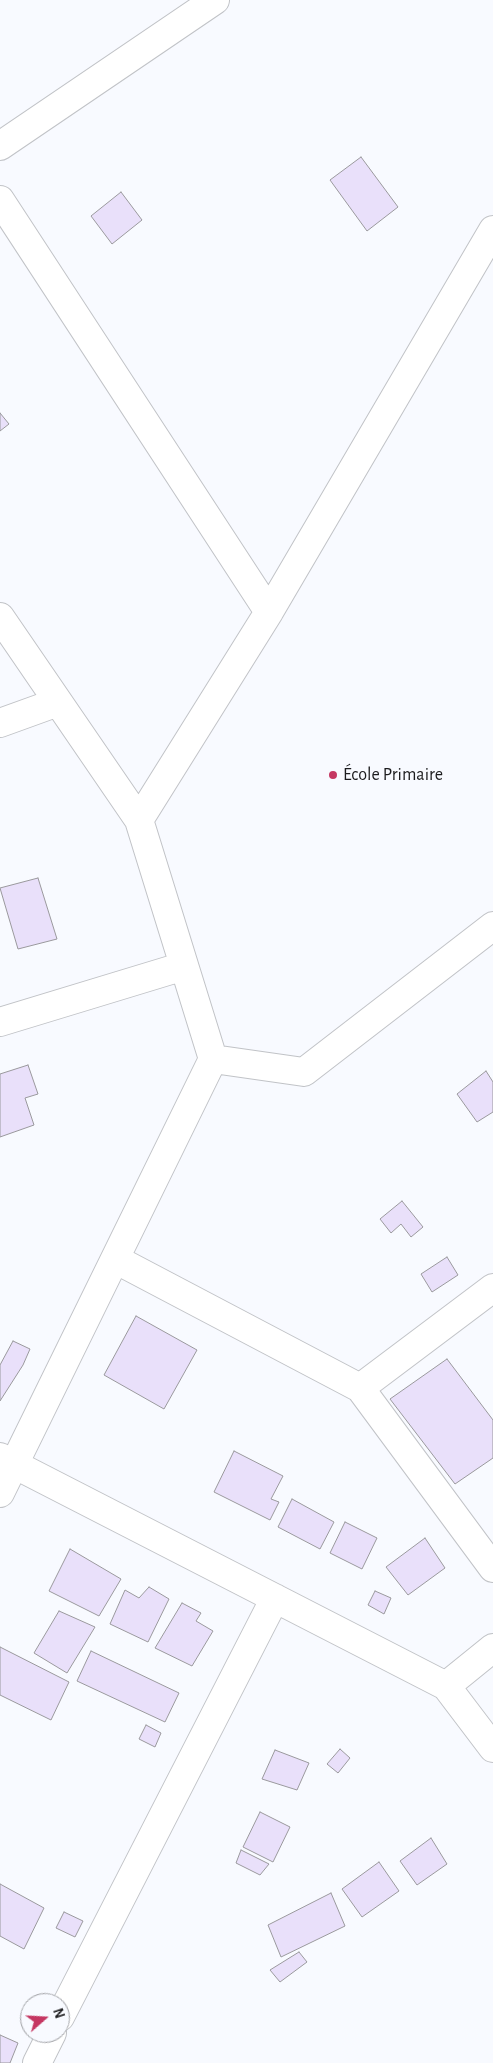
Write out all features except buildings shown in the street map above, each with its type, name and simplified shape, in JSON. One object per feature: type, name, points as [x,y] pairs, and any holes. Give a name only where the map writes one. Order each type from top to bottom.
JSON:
[{"type":"street","points":[[0,146],[215,0]]},
{"type":"street","points":[[0,200],[269,612]]},
{"type":"street","points":[[139,820],[269,612],[493,230]]},
{"type":"street","points":[[0,617],[139,820],[213,1059],[115,1259],[7,1461],[0,1493]]},
{"type":"street","points":[[0,723],[58,702]]},
{"type":"street","points":[[213,1059],[304,1072],[493,926]]},
{"type":"street","points":[[0,1022],[184,966]]},
{"type":"street","points":[[115,1259],[360,1388],[493,1568]]},
{"type":"street","points":[[360,1388],[493,1288]]},
{"type":"street","points":[[7,1461],[446,1686],[493,1748]]},
{"type":"street","points":[[70,1998],[275,1598]]},
{"type":"street","points":[[446,1686],[493,1648]]},
{"type":"street","points":[[36,2063],[47,2043]]},
{"type":"place","name":"École Primaire","points":[[333,775]]}]
